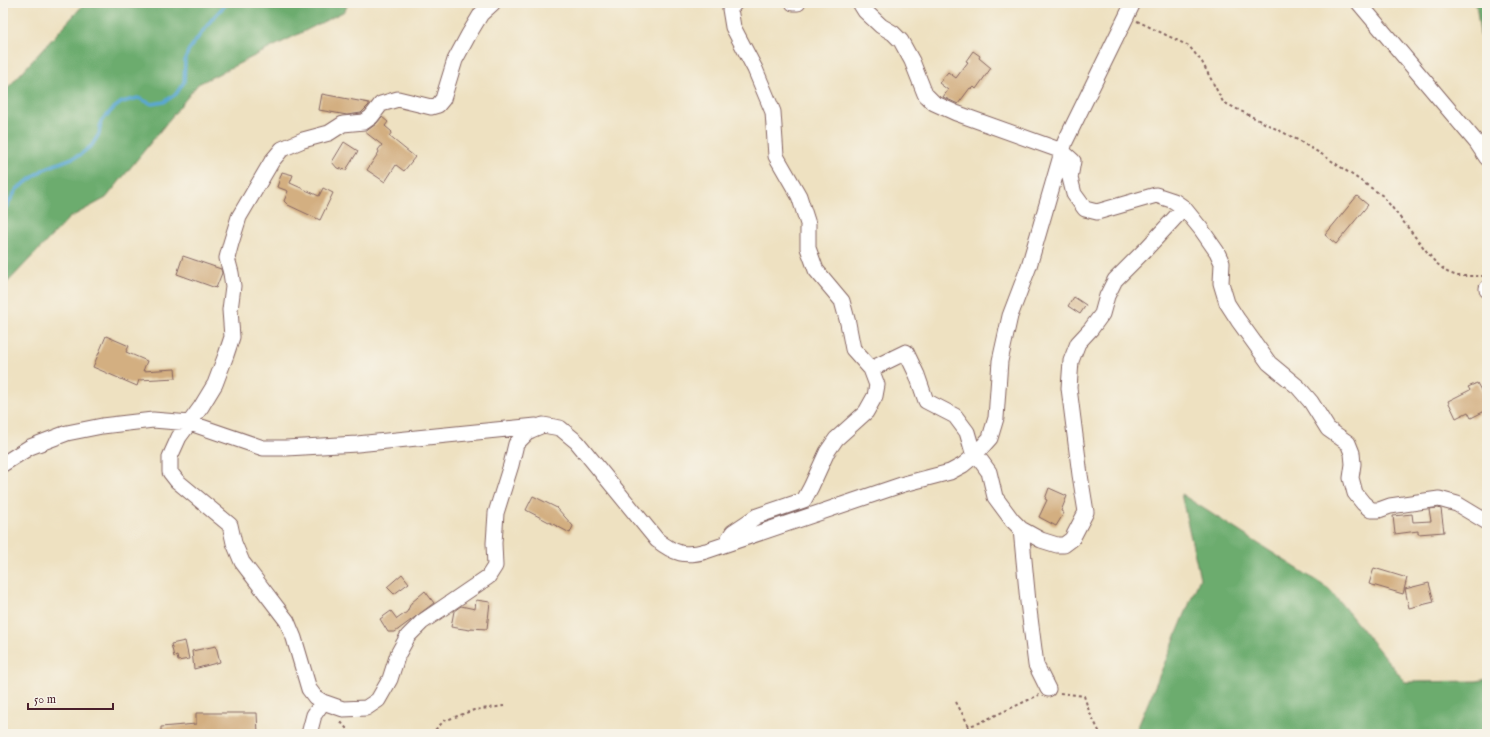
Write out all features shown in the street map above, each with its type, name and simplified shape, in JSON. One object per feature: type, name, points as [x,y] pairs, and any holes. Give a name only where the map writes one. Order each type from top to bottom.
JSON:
[{"type":"street","points":[[493,3],[481,14],[468,34],[455,60],[443,99],[438,105],[431,107],[398,99],[381,104],[372,117],[364,122],[343,124],[329,133],[303,140],[282,150],[272,161],[239,216],[227,258],[231,273],[232,286],[230,310],[232,337],[215,384],[190,423],[179,437],[170,457],[170,472],[177,481],[230,525],[234,543],[242,562],[287,621],[294,638],[309,689],[315,697],[323,702],[342,709],[366,708],[378,700],[390,679],[398,654],[408,636],[422,622],[488,577],[495,566],[494,543],[496,513],[516,444],[529,431],[542,425]]},
{"type":"street","points":[[725,544],[733,532],[757,516],[804,500],[827,452],[836,439],[866,412],[875,396],[877,385],[871,369],[853,349],[842,301],[816,270],[808,248],[808,224],[799,196],[776,156],[773,112],[755,69],[733,27],[730,9],[735,3]]},
{"type":"street","points":[[793,3],[798,3]]},
{"type":"street","points":[[860,3],[865,11],[881,26],[893,32],[901,41],[912,61],[925,94],[934,103],[956,113],[1062,151],[1073,161],[1070,178],[1072,189],[1074,194],[1086,209],[1097,212],[1156,195],[1174,201],[1184,208],[1202,228],[1217,252],[1222,263],[1221,283],[1228,304],[1238,320],[1269,363],[1298,387],[1311,402],[1328,429],[1348,443],[1352,453],[1351,478],[1355,492],[1363,503],[1371,510],[1439,500],[1458,504],[1487,522]]},
{"type":"street","points":[[3,464],[30,447],[67,433],[102,426],[153,420],[190,423],[263,448],[357,444],[542,425],[560,428],[577,442],[657,540],[670,550],[684,554],[696,554],[904,484],[950,472],[963,465],[974,456],[990,438],[996,418],[1000,361],[1010,316],[1029,266],[1062,151],[1133,3]]},
{"type":"street","points":[[1359,3],[1477,143],[1487,158]]},
{"type":"street","points":[[871,369],[906,352],[917,374],[926,401],[955,416],[967,432],[974,456],[981,461],[989,472],[995,497],[1003,509],[1021,529],[1041,540],[1057,545],[1064,545],[1072,539],[1086,512],[1080,475],[1070,388],[1071,361],[1078,343],[1102,314],[1107,296],[1115,280],[1184,208]]},
{"type":"street","points":[[1021,529],[1036,665],[1048,689]]},
{"type":"street","points":[[309,734],[314,714],[323,702]]},
{"type":"path","points":[[1127,17],[1146,24],[1188,46],[1202,62],[1223,102],[1294,138],[1323,155],[1383,196],[1435,262],[1447,272],[1457,276],[1487,276]]},
{"type":"path","points":[[965,734],[969,726],[979,723],[1041,694],[1048,689],[1059,693],[1084,696],[1089,712],[1100,733]]},
{"type":"path","points":[[956,702],[969,726]]},
{"type":"path","points":[[431,734],[444,720],[474,710],[504,706]]},
{"type":"green space","points":[[85,3],[348,3],[345,11],[198,84],[106,198],[69,218],[3,287],[3,93]]},
{"type":"green space","points":[[1476,3],[1487,3],[1487,73],[1485,73]]},
{"type":"green space","points":[[1181,494],[1329,589],[1405,682],[1477,681],[1487,679],[1487,734],[1135,734],[1200,578]]},
{"type":"building","points":[[973,51],[991,68],[976,89],[974,87],[972,89],[970,88],[958,104],[943,97],[948,90],[939,83],[948,72],[956,78],[968,62],[966,61]]},
{"type":"building","points":[[322,94],[369,103],[369,105],[361,113],[347,115],[319,110]]},
{"type":"building","points":[[382,117],[388,122],[385,126],[392,132],[389,136],[415,157],[404,171],[396,165],[385,182],[367,170],[382,145],[365,132],[376,124]]},
{"type":"building","points":[[344,142],[358,151],[346,170],[337,168],[332,162]]},
{"type":"building","points":[[282,172],[293,175],[290,183],[319,196],[323,188],[333,193],[320,220],[288,205],[284,201],[288,191],[277,187]]},
{"type":"building","points":[[1357,196],[1368,205],[1336,244],[1325,235]]},
{"type":"building","points":[[183,256],[221,269],[222,273],[216,288],[177,274]]},
{"type":"building","points":[[1074,297],[1086,305],[1080,314],[1068,306]]},
{"type":"building","points":[[106,336],[129,346],[126,352],[147,361],[143,371],[175,369],[176,378],[139,380],[137,386],[93,367]]},
{"type":"building","points":[[1477,383],[1483,394],[1487,392],[1487,410],[1471,418],[1468,412],[1456,418],[1448,401],[1470,390],[1468,387]]},
{"type":"building","points":[[1049,488],[1067,496],[1061,511],[1064,513],[1056,526],[1039,517],[1047,500],[1045,499]]},
{"type":"building","points":[[533,496],[557,508],[573,526],[570,533],[526,510]]},
{"type":"building","points":[[1429,509],[1441,509],[1444,532],[1418,534],[1418,531],[1395,534],[1393,516],[1412,514],[1413,522],[1431,521]]},
{"type":"building","points":[[1374,568],[1407,578],[1403,594],[1369,584]]},
{"type":"building","points":[[402,574],[409,583],[394,594],[387,587]]},
{"type":"building","points":[[1429,583],[1434,602],[1409,608],[1405,589]]},
{"type":"building","points":[[425,591],[434,603],[395,632],[388,632],[380,619],[391,611],[397,619],[407,612],[411,603]]},
{"type":"building","points":[[476,600],[490,602],[487,629],[471,628],[470,630],[451,627],[454,611],[461,606],[475,609]]},
{"type":"building","points":[[185,641],[189,659],[178,661],[177,656],[174,657],[171,644]]},
{"type":"building","points":[[216,646],[220,662],[194,669],[192,651]]},
{"type":"building","points":[[196,713],[257,713],[258,734],[161,734],[161,727],[196,724]]},
{"type":"waterway","points":[[3,212],[17,189],[44,169],[80,155],[92,145],[99,134],[101,121],[122,102],[138,98],[152,104],[164,102],[176,94],[184,82],[185,61],[188,51],[212,19],[227,3]]}]
